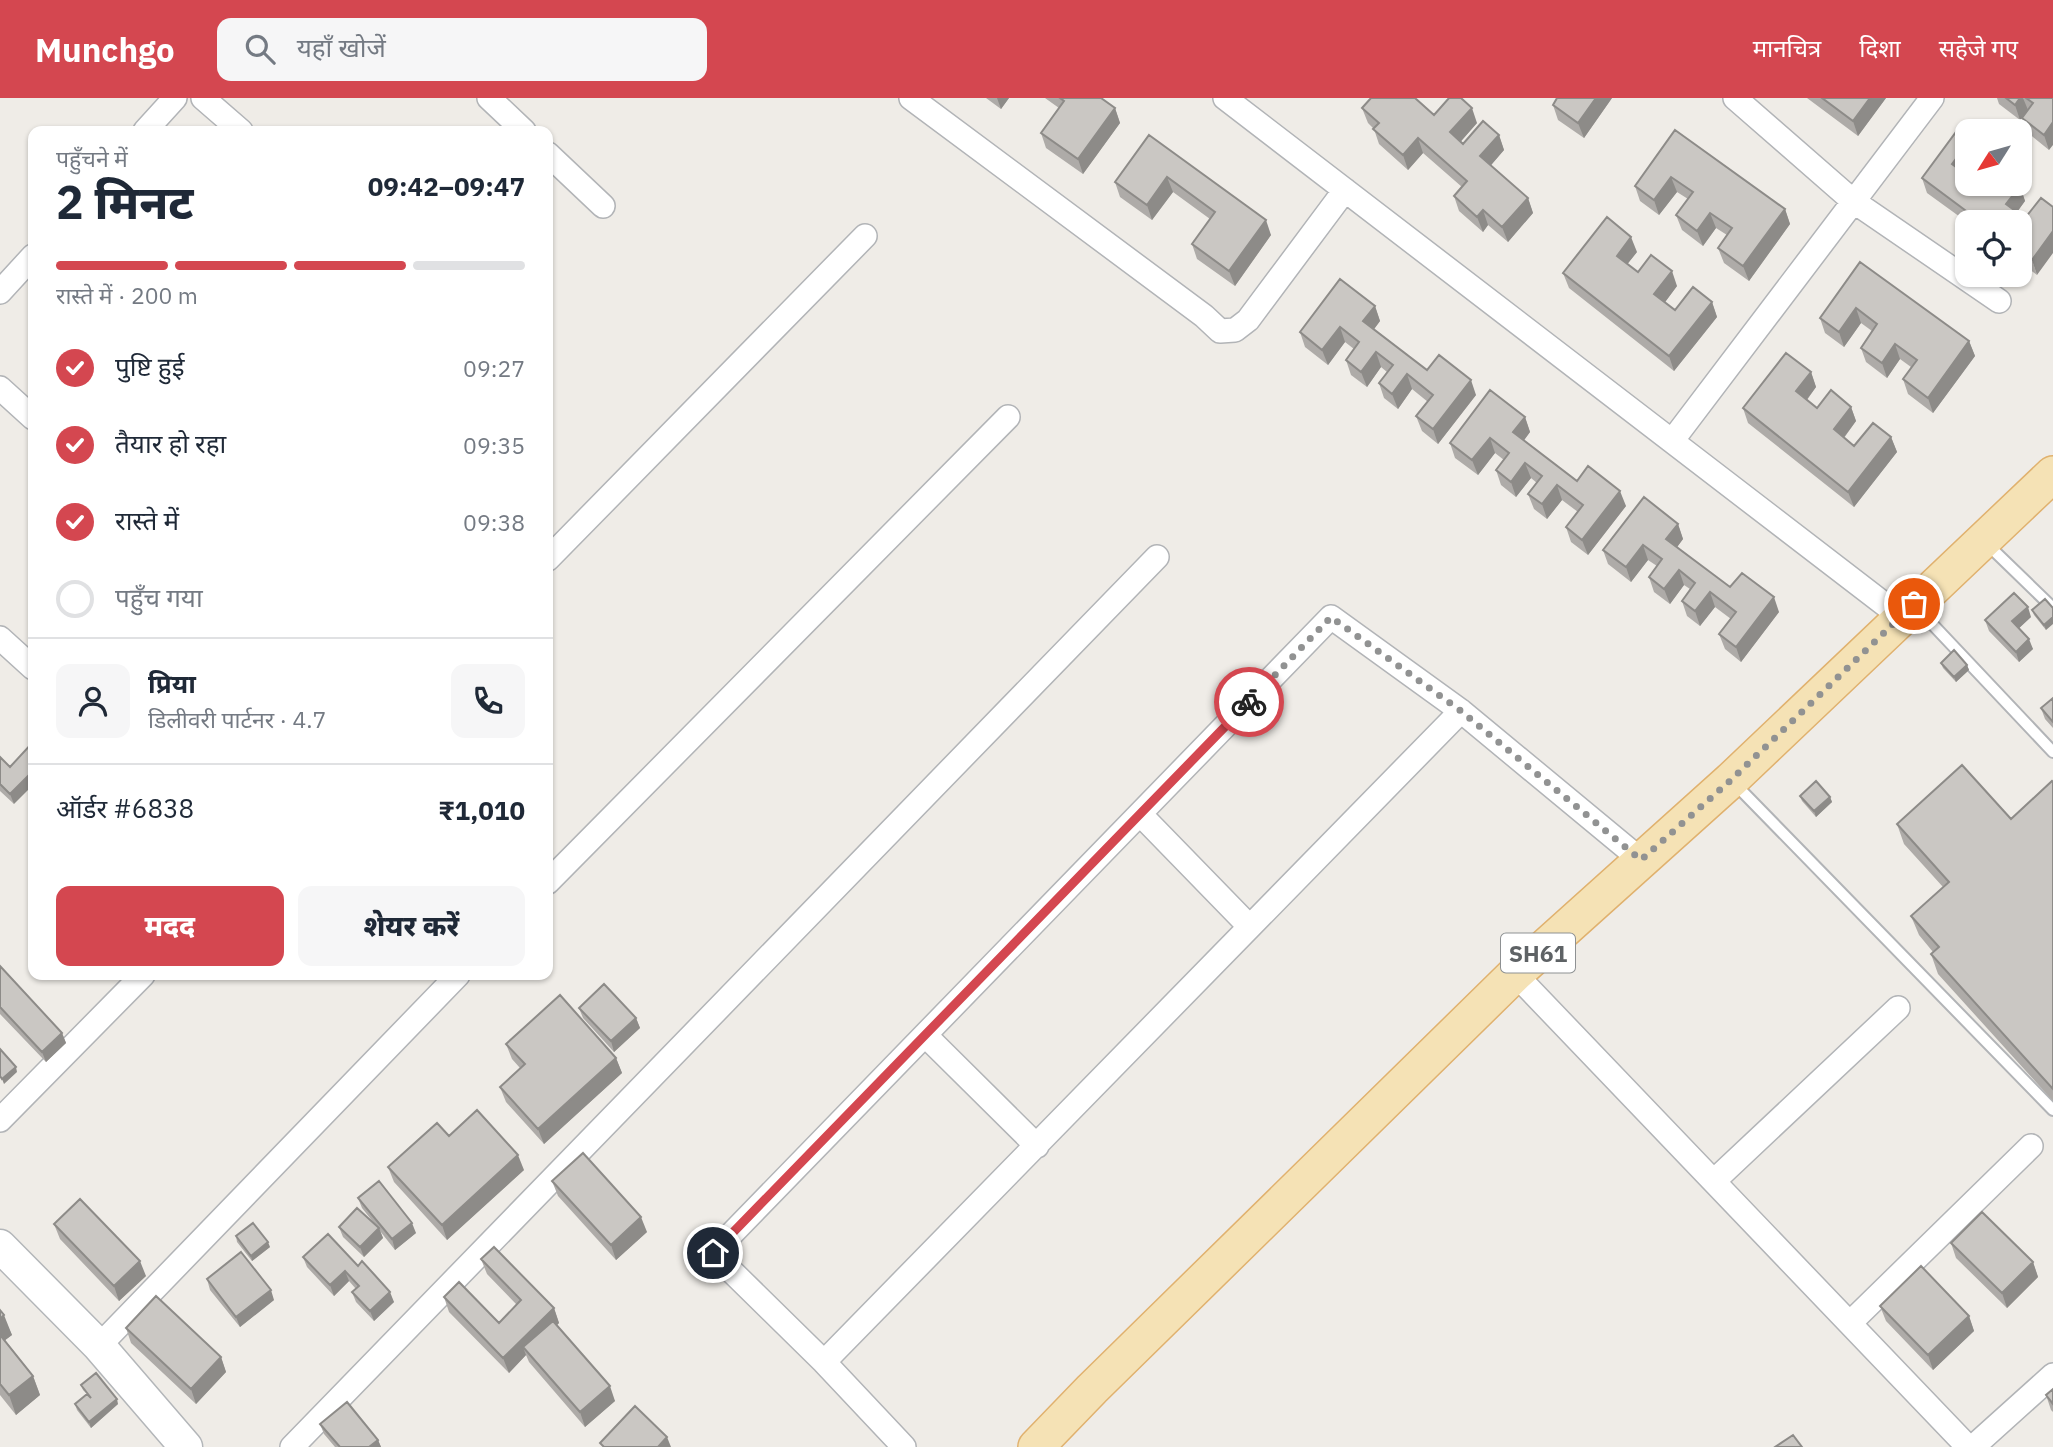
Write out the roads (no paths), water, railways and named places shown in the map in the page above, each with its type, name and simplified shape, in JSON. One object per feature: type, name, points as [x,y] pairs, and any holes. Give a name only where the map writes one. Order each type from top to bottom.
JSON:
[{"type":"main road","name":"SH61","points":[[1036,1447],[1516,974],[1731,780],[2053,474]]},
{"type":"main road","points":[[1,1250],[99,1346],[186,1447]]},
{"type":"street","points":[[150,126],[175,98]]},
{"type":"street","points":[[203,98],[235,126]]},
{"type":"street","points":[[489,98],[519,126]]},
{"type":"street","points":[[911,98],[1205,316],[1220,331],[1235,330],[1248,320],[1345,190]]},
{"type":"street","points":[[1225,98],[1672,441],[1908,610]]},
{"type":"street","points":[[1735,98],[1853,201],[1999,301]]},
{"type":"street","points":[[1672,441],[1932,98]]},
{"type":"street","points":[[553,159],[603,206]]},
{"type":"street","points":[[553,554],[865,236]]},
{"type":"street","points":[[0,292],[28,261]]},
{"type":"street","points":[[0,388],[28,413]]},
{"type":"street","points":[[553,877],[1008,416]]},
{"type":"street","points":[[292,1447],[1157,557]]},
{"type":"street","points":[[904,1447],[824,1362],[713,1253],[1331,617],[1461,711],[1641,860]]},
{"type":"street","points":[[0,638],[28,663]]},
{"type":"street","points":[[824,1362],[1461,711]]},
{"type":"street","points":[[1140,814],[1249,926]]},
{"type":"street","points":[[1516,974],[1970,1447],[2053,1375]]},
{"type":"street","points":[[0,1120],[138,980]]},
{"type":"street","points":[[99,1346],[453,980]]},
{"type":"street","points":[[1714,1181],[1898,1008]]},
{"type":"street","points":[[925,1035],[1037,1146]]},
{"type":"street","points":[[1850,1323],[2031,1146]]},
{"type":"lane","points":[[1983,539],[2053,608]]},
{"type":"lane","points":[[1908,610],[2053,752]]},
{"type":"lane","points":[[1731,780],[2053,1110]]}]
